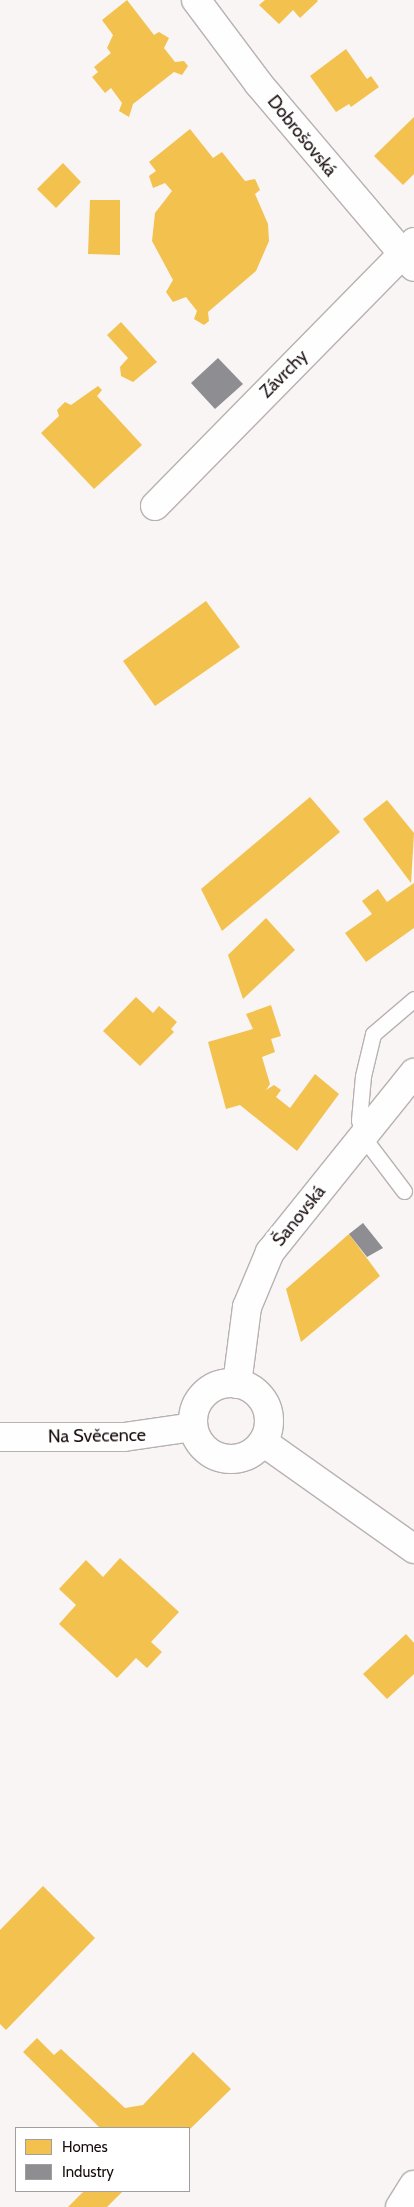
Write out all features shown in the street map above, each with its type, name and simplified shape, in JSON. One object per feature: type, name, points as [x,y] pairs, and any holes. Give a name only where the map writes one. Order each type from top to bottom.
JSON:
[{"type":"street","name":"Dobrošovská","points":[[196,0],[409,255]]},
{"type":"street","name":"Závrchy","points":[[155,506],[409,255]]},
{"type":"street","name":"Šanovská","points":[[237,1384],[247,1307],[270,1252],[414,1073]]},
{"type":"street","points":[[222,1384],[237,1384],[259,1395],[268,1410],[263,1442],[242,1458],[223,1459],[200,1444],[193,1427],[202,1397],[222,1384]]},
{"type":"street","name":"Na Svěcence","points":[[0,1437],[124,1437],[193,1427]]},
{"type":"street","points":[[263,1442],[414,1549]]},
{"type":"street","points":[[400,2207],[414,2185]]},
{"type":"lane","points":[[404,1191],[363,1137],[359,1120],[362,1076],[373,1034],[414,999]]},
{"type":"building: Homes","points":[[127,0],[154,35],[159,32],[169,38],[164,48],[175,62],[184,61],[188,66],[182,75],[174,72],[133,104],[129,117],[119,111],[122,103],[111,88],[105,93],[92,77],[98,72],[94,67],[111,53],[107,48],[113,35],[102,20]]},
{"type":"building: Homes","points":[[265,0],[318,1],[300,18],[293,10],[279,24],[259,5]]},
{"type":"building: Homes","points":[[346,49],[367,79],[371,76],[379,87],[351,107],[349,104],[336,112],[310,76]]},
{"type":"building: Homes","points":[[414,117],[414,174],[403,185],[374,156]]},
{"type":"building: Homes","points":[[190,129],[213,158],[222,152],[245,181],[255,179],[260,190],[255,194],[268,224],[269,241],[256,271],[208,312],[209,321],[204,325],[194,319],[197,311],[186,297],[173,302],[166,292],[173,280],[152,241],[155,213],[172,191],[165,183],[153,188],[149,176],[156,171],[149,162]]},
{"type":"building: Homes","points":[[63,163],[81,182],[56,208],[37,189]]},
{"type":"building: Homes","points":[[90,200],[120,200],[120,255],[88,254]]},
{"type":"building: Homes","points":[[121,322],[157,362],[133,382],[121,376],[120,367],[128,358],[107,335]]},
{"type":"building: Homes","points":[[98,386],[102,390],[97,396],[142,445],[94,489],[41,433],[59,416],[57,410],[65,402],[71,405]]},
{"type":"building: Homes","points":[[206,601],[240,647],[155,706],[123,661]]},
{"type":"building: Homes","points":[[310,797],[340,832],[222,931],[201,889]]},
{"type":"building: Homes","points":[[387,800],[414,833],[411,883],[363,819]]},
{"type":"building: Homes","points":[[414,883],[414,928],[366,962],[345,933],[372,914],[362,901],[378,889],[387,902]]},
{"type":"building: Homes","points":[[266,918],[295,950],[243,999],[228,955]]},
{"type":"building: Homes","points":[[136,997],[153,1013],[159,1006],[177,1022],[171,1029],[174,1032],[140,1066],[103,1031]]},
{"type":"building: Homes","points":[[271,1005],[281,1036],[271,1039],[275,1052],[262,1057],[270,1084],[266,1090],[274,1085],[281,1090],[276,1097],[290,1108],[315,1074],[339,1094],[297,1151],[240,1105],[226,1109],[208,1042],[253,1029],[246,1014]]},
{"type":"building: Homes","points":[[349,1234],[380,1276],[301,1342],[286,1289]]},
{"type":"building: Homes","points":[[120,1558],[179,1612],[151,1642],[162,1652],[147,1668],[136,1658],[117,1678],[59,1624],[76,1605],[59,1589],[86,1560],[103,1577]]},
{"type":"building: Homes","points":[[406,1634],[414,1643],[414,1674],[387,1699],[363,1674]]},
{"type":"building: Homes","points":[[43,1886],[95,1938],[6,2030],[0,2024],[0,1930]]},
{"type":"building: Homes","points":[[37,2038],[54,2055],[61,2049],[125,2108],[143,2105],[193,2052],[231,2089],[190,2129],[190,2127],[99,2127],[23,2052]]},
{"type":"building: Homes","points":[[83,2192],[122,2192],[107,2207],[68,2207]]},
{"type":"building: Industry","points":[[218,358],[243,384],[215,409],[191,383]]},
{"type":"building: Industry","points":[[363,1223],[383,1248],[367,1257],[349,1234]]}]
